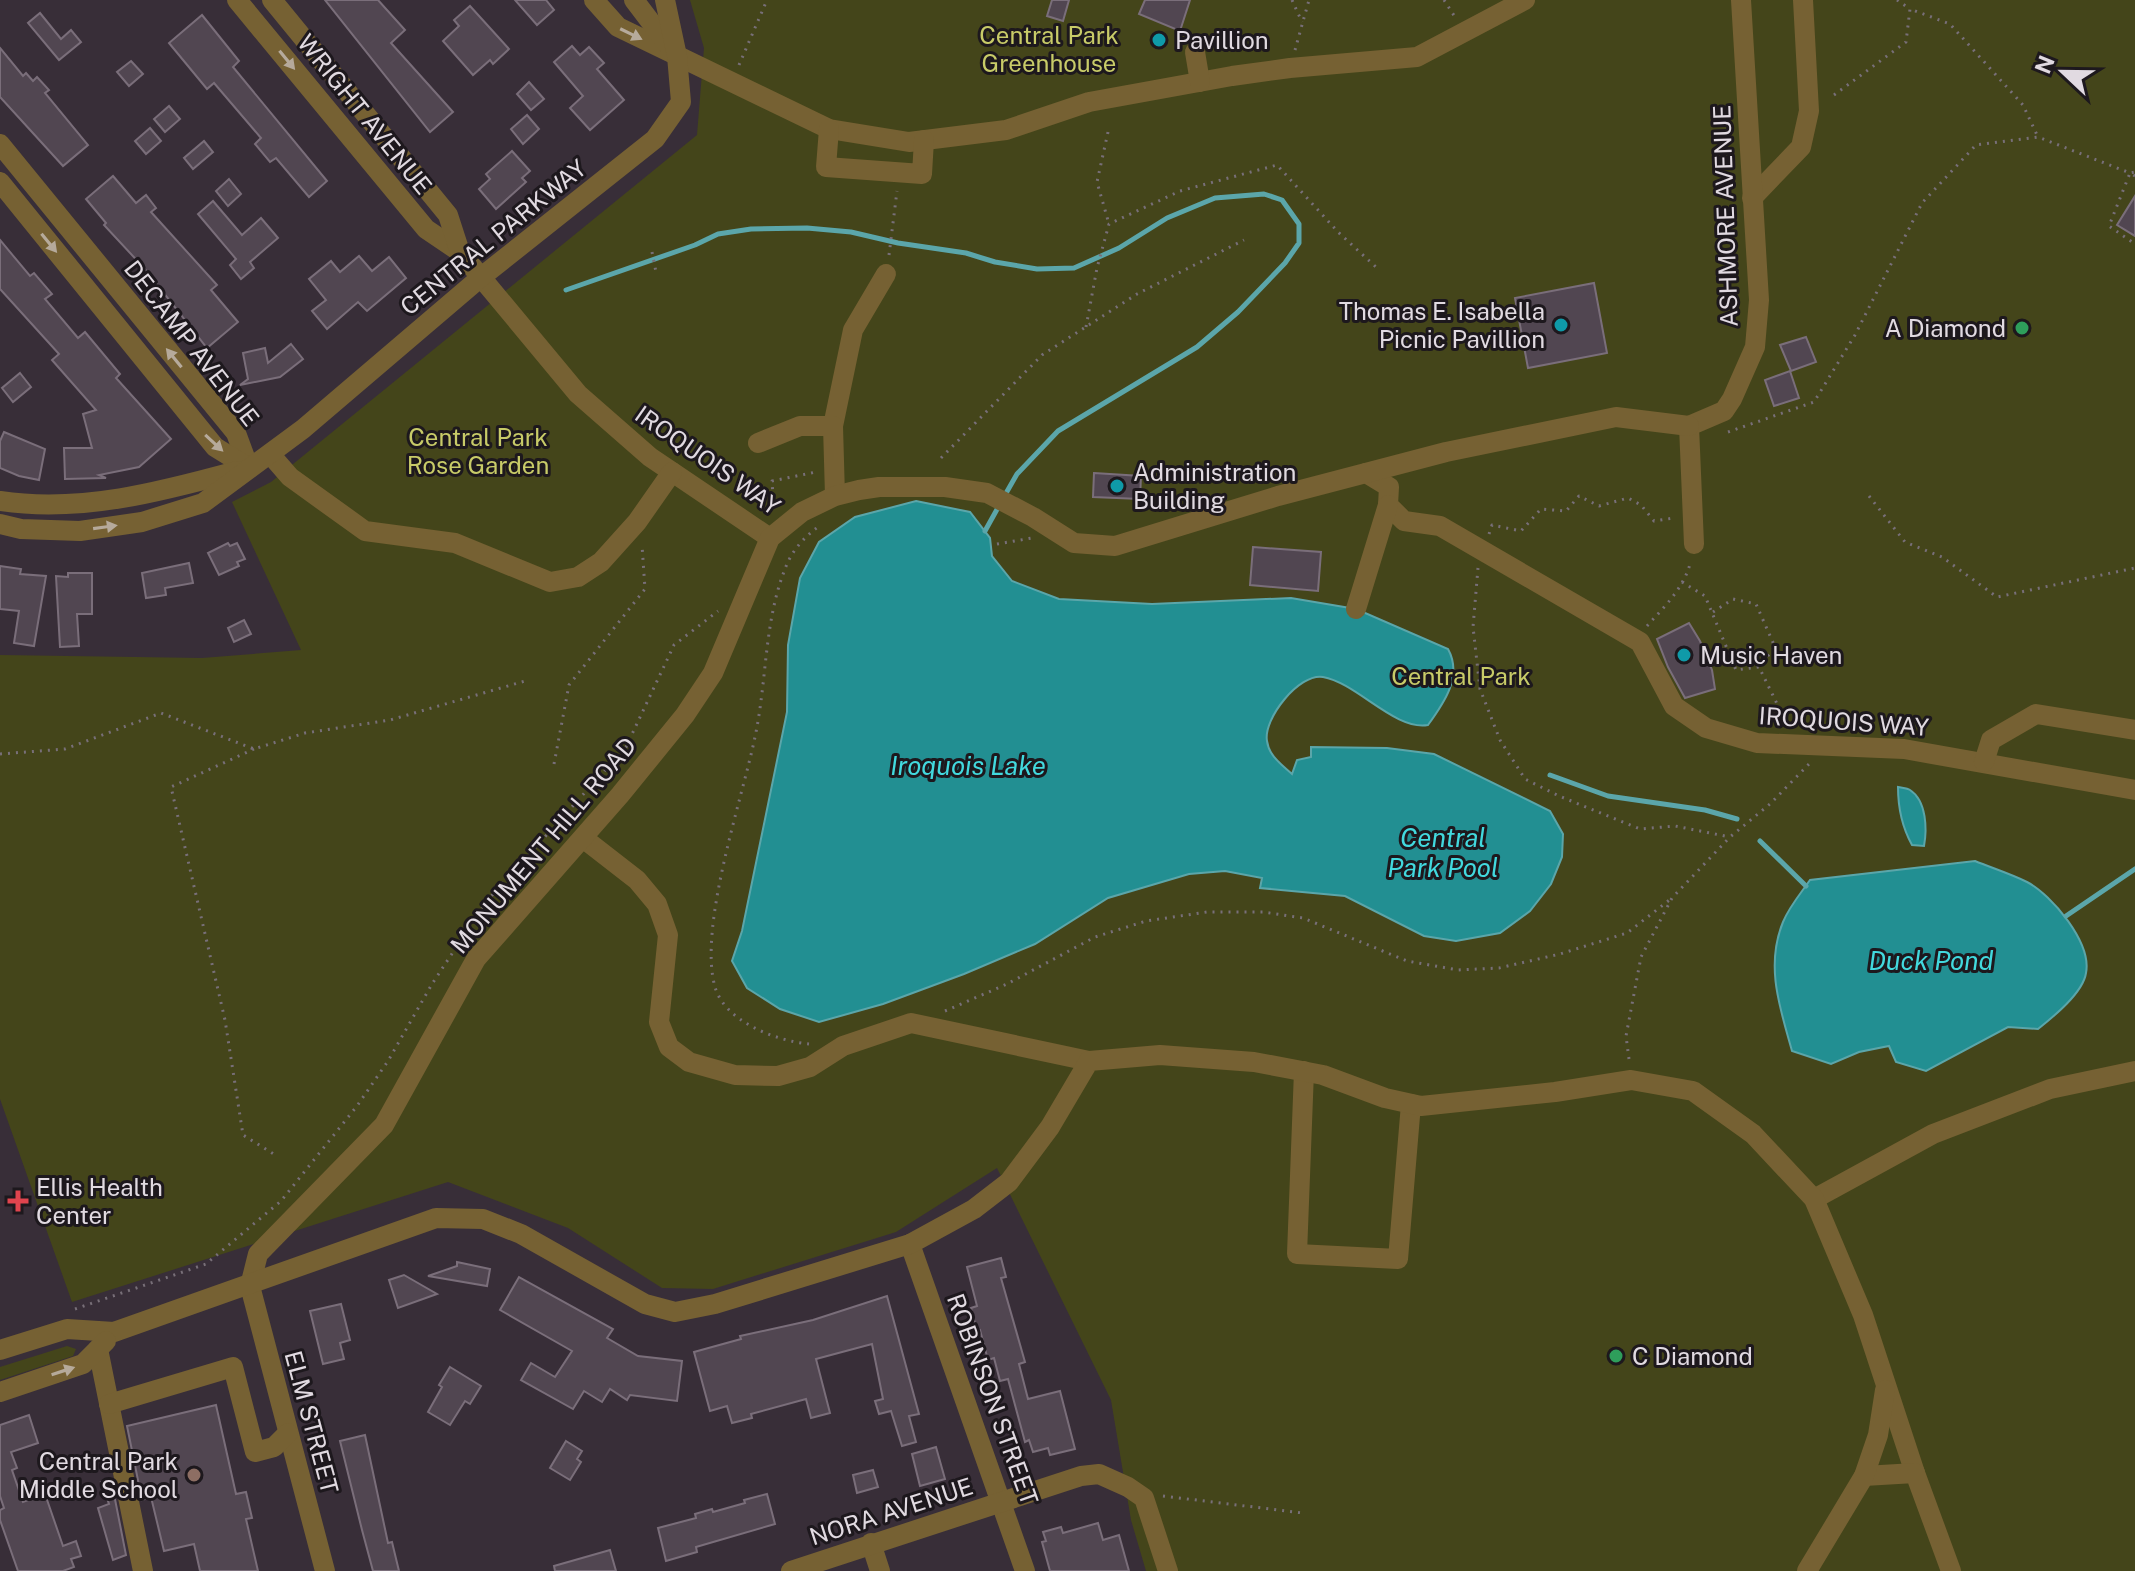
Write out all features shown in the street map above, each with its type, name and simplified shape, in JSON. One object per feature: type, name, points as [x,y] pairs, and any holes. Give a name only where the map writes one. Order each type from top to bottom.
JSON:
[{"type":"street","name":"WRIGHT AVENUE","points":[[237,0],[426,229],[460,252],[480,278]]},
{"type":"street","name":"WRIGHT AVENUE","points":[[272,0],[448,215],[460,252]]},
{"type":"street","points":[[594,0],[618,27],[829,129],[909,142],[1006,130],[1089,102],[1200,82],[1290,68],[1417,57],[1525,0]]},
{"type":"street","points":[[634,0],[677,56]]},
{"type":"street","name":"CENTRAL PARKWAY","points":[[0,524],[21,529],[80,531],[142,522],[203,503],[303,429],[480,278],[655,139],[681,102],[677,56],[665,0]]},
{"type":"street","name":"ASHMORE AVENUE","points":[[1689,426],[1724,411],[1755,347],[1759,300],[1741,0]]},
{"type":"street","points":[[1752,198],[1801,147],[1809,111],[1803,0]]},
{"type":"street","points":[[1195,52],[1200,82]]},
{"type":"street","points":[[324,106],[344,88]]},
{"type":"street","points":[[829,129],[826,167],[922,174],[924,140]]},
{"type":"street","name":"DECAMP AVENUE","points":[[0,144],[236,433],[249,468]]},
{"type":"street","name":"DECAMP AVENUE","points":[[0,182],[215,447],[249,468]]},
{"type":"street","points":[[835,496],[833,426],[853,330],[886,274]]},
{"type":"street","name":"IROQUOIS WAY","points":[[480,278],[578,394],[603,418],[672,472],[763,533],[835,496],[879,487],[931,486],[987,493],[1074,543],[1115,546],[1278,496],[1446,452],[1616,417],[1689,426]]},
{"type":"street","points":[[100,306],[120,291]]},
{"type":"street","points":[[758,443],[800,426],[833,426]]},
{"type":"street","points":[[1689,426],[1694,544]]},
{"type":"street","points":[[270,454],[290,477],[365,531],[455,543],[550,582],[578,577],[601,562],[637,522],[672,472]]},
{"type":"street","name":"CENTRAL PARKWAY","points":[[0,501],[30,506],[103,502],[162,492],[249,468]]},
{"type":"street","name":"IROQUOIS WAY","points":[[1366,473],[1389,487],[1388,505],[1404,521],[1440,526],[1640,642],[1674,706],[1706,728],[1757,743],[1904,749],[2135,790]]},
{"type":"street","points":[[55,504],[56,530]]},
{"type":"street","points":[[1356,609],[1388,505]]},
{"type":"street","name":"MONUMENT HILL ROAD","points":[[250,1286],[258,1254],[384,1125],[476,959],[583,838],[685,715],[713,673],[763,533]]},
{"type":"street","points":[[1984,762],[1991,740],[2036,714],[2135,730]]},
{"type":"street","points":[[583,838],[637,880],[657,904],[668,935],[659,1022],[669,1047],[689,1062],[735,1075],[778,1076],[810,1067],[843,1046],[911,1023],[1089,1061],[1160,1055],[1254,1062],[1323,1075],[1385,1098],[1421,1106],[1631,1080],[1693,1091],[1753,1134],[1814,1199],[1863,1315],[1951,1571]]},
{"type":"street","points":[[0,1350],[67,1329],[114,1332],[436,1218],[483,1219],[521,1234],[645,1304],[675,1312],[715,1304],[910,1244],[974,1209],[1009,1182],[1050,1127],[1089,1061]]},
{"type":"street","points":[[1304,1071],[1297,1254],[1398,1259],[1411,1104]]},
{"type":"street","points":[[1814,1199],[1933,1134],[2050,1089],[2135,1071]]},
{"type":"street","name":"ROBINSON STREET","points":[[910,1244],[1025,1571]]},
{"type":"street","name":"ELM STREET","points":[[250,1286],[325,1571]]},
{"type":"street","points":[[0,1392],[83,1364],[114,1332]]},
{"type":"street","points":[[98,1349],[143,1571]]},
{"type":"street","points":[[109,1404],[233,1367],[255,1452],[274,1447],[288,1433]]},
{"type":"street","points":[[1807,1571],[1864,1476],[1878,1435],[1886,1386]]},
{"type":"street","points":[[1864,1476],[1915,1473]]},
{"type":"street","name":"NORA AVENUE","points":[[791,1571],[1081,1476],[1099,1474],[1135,1492]]},
{"type":"street","points":[[1135,1492],[1144,1498],[1168,1571]]},
{"type":"street","points":[[871,1543],[880,1571]]},
{"type":"path","points":[[738,69],[767,0]]},
{"type":"path","points":[[1292,0],[1303,24]]},
{"type":"path","points":[[1290,68],[1309,0]]},
{"type":"path","points":[[1897,0],[1910,9],[1950,24],[2023,105],[2038,137]]},
{"type":"path","points":[[1834,95],[1906,42],[1910,9]]},
{"type":"path","points":[[1086,327],[1109,224],[1097,182],[1108,132]]},
{"type":"path","points":[[1724,433],[1814,402],[1855,335],[1922,203],[1976,145],[2038,137],[2133,174],[2109,226],[2135,244]]},
{"type":"path","points":[[1109,224],[1180,191],[1277,165],[1338,232],[1377,268]]},
{"type":"path","points":[[889,253],[900,173]]},
{"type":"path","points":[[941,458],[1042,355],[1137,294],[1244,240]]},
{"type":"path","points":[[652,252],[656,272]]},
{"type":"path","points":[[763,533],[773,497],[772,481],[835,467]]},
{"type":"path","points":[[1682,517],[1654,521],[1641,505],[1628,498],[1599,506],[1579,496],[1566,511],[1541,509],[1521,531],[1492,525],[1476,575],[1473,627],[1480,689],[1500,740],[1525,779],[1640,829],[1675,826],[1730,837]]},
{"type":"path","points":[[1869,496],[1905,542],[1942,557],[1997,597],[2135,568]]},
{"type":"path","points":[[824,523],[797,547],[786,567],[776,598],[756,734],[719,890],[710,956],[715,990],[751,1028],[792,1041],[843,1046]]},
{"type":"path","points":[[997,544],[1060,534]]},
{"type":"path","points":[[554,764],[569,685],[645,589],[642,544]]},
{"type":"path","points":[[1631,637],[1647,626],[1674,597],[1687,574],[1694,544]]},
{"type":"path","points":[[1682,582],[1705,596],[1736,670],[1759,667],[1775,647],[1756,604],[1733,599],[1712,612]]},
{"type":"path","points":[[74,1309],[206,1264],[281,1201],[357,1106],[388,1061],[432,984],[486,902],[626,747],[674,645],[718,612],[723,603]]},
{"type":"path","points":[[1759,667],[1798,745]]},
{"type":"path","points":[[277,1156],[243,1135],[225,1020],[171,787],[254,749],[305,733],[390,720],[525,681]]},
{"type":"path","points":[[0,754],[65,749],[161,713],[254,749]]},
{"type":"path","points":[[943,1011],[1007,984],[1095,937],[1146,921],[1207,912],[1263,912],[1303,918],[1407,961],[1458,970],[1499,968],[1545,958],[1627,933],[1672,898],[1730,837],[1770,804],[1827,746]]},
{"type":"path","points":[[1631,1080],[1626,1036],[1641,957],[1672,898]]},
{"type":"path","points":[[1135,1492],[1303,1513]]},
{"type":"green space","name":"Central Park","points":[[690,0],[2135,0],[2135,1571],[1146,1571],[1131,1520],[1111,1400],[997,1168],[896,1232],[713,1289],[662,1288],[568,1228],[448,1182],[72,1302],[0,1099],[0,655],[202,658],[301,650],[232,502],[271,482],[697,135],[704,48]]},
{"type":"green space","points":[[67,1346],[76,1349],[73,1356],[0,1380],[0,1367]]},
{"type":"water","name":"Iroquois Lake","points":[[916,501],[970,512],[990,538],[992,556],[1012,581],[1059,599],[1152,604],[1291,598],[1356,609],[1448,649],[1453,669],[1450,689],[1428,725],[1402,721],[1336,681],[1314,678],[1294,690],[1277,710],[1267,732],[1270,751],[1292,774],[1297,760],[1311,757],[1311,747],[1387,748],[1434,754],[1550,811],[1563,834],[1562,857],[1551,884],[1530,911],[1500,933],[1456,941],[1424,936],[1345,896],[1260,888],[1262,878],[1225,871],[1189,874],[1108,898],[1035,944],[883,1004],[819,1022],[780,1009],[747,988],[732,961],[742,931],[787,712],[788,645],[800,578],[819,542],[855,517]]},
{"type":"water","points":[[1898,787],[1910,790],[1920,801],[1925,824],[1924,846],[1912,845],[1901,817]]},
{"type":"water","name":"Duck Pond","points":[[1975,861],[2037,888],[2077,934],[2086,961],[2086,973],[2084,981],[2066,1004],[2038,1029],[2008,1027],[1926,1071],[1896,1062],[1889,1046],[1859,1052],[1831,1064],[1792,1051],[1776,987],[1775,955],[1786,916],[1810,880]]},
{"type":"building","points":[[325,0],[378,0],[405,30],[391,43],[453,112],[430,132]]},
{"type":"building","points":[[515,0],[546,0],[554,10],[537,25]]},
{"type":"building","points":[[1052,0],[1069,0],[1063,21],[1047,16]]},
{"type":"building","points":[[1145,0],[1190,0],[1180,31],[1139,14]]},
{"type":"building","points":[[470,6],[509,49],[493,64],[490,60],[473,75],[443,41],[459,26],[454,20]]},
{"type":"building","points":[[40,13],[61,39],[71,30],[81,42],[59,60],[28,23]]},
{"type":"building","points":[[202,15],[239,61],[233,67],[327,181],[309,197],[276,158],[270,162],[255,144],[261,138],[214,83],[207,89],[169,43]]},
{"type":"building","points":[[572,46],[580,55],[589,47],[604,63],[597,69],[624,100],[590,130],[570,108],[583,96],[554,62]]},
{"type":"building","points":[[0,48],[23,76],[26,73],[33,81],[37,77],[49,90],[45,93],[88,145],[63,166],[0,97]]},
{"type":"building","points":[[131,61],[143,74],[129,86],[117,72]]},
{"type":"building","points":[[529,82],[544,99],[531,110],[517,94]]},
{"type":"building","points":[[169,106],[180,119],[165,132],[154,119]]},
{"type":"building","points":[[527,115],[539,129],[523,144],[511,129]]},
{"type":"building","points":[[150,128],[161,141],[146,154],[135,141]]},
{"type":"building","points":[[204,141],[213,152],[193,169],[184,158]]},
{"type":"building","points":[[512,151],[530,171],[522,178],[526,182],[496,209],[479,189],[490,179],[486,174]]},
{"type":"building","points":[[113,176],[136,203],[146,195],[156,208],[151,212],[217,285],[211,290],[238,322],[207,348],[144,268],[104,225],[106,223],[86,199]]},
{"type":"building","points":[[229,179],[241,194],[228,206],[216,191]]},
{"type":"building","points":[[2135,196],[2135,236],[2117,225]]},
{"type":"building","points":[[213,201],[242,235],[261,218],[278,238],[250,262],[254,268],[241,279],[230,265],[236,259],[198,214]]},
{"type":"building","points":[[0,240],[30,276],[34,273],[52,294],[45,299],[78,338],[85,332],[120,374],[116,378],[171,439],[139,467],[99,475],[106,478],[65,479],[64,448],[92,448],[83,414],[96,410],[52,360],[59,354],[0,289]]},
{"type":"building","points":[[359,256],[372,271],[389,257],[406,278],[367,311],[358,302],[327,329],[312,311],[326,300],[309,279],[331,261],[340,272]]},
{"type":"building","name":"Thomas E. Isabella Picnic Pavillion","points":[[1594,283],[1607,353],[1528,368],[1515,298]]},
{"type":"building","points":[[1806,337],[1816,362],[1791,371],[1780,345]]},
{"type":"building","points":[[291,344],[303,359],[280,377],[240,385],[248,379],[243,353],[265,348],[268,363]]},
{"type":"building","points":[[1790,371],[1799,398],[1774,406],[1765,380]]},
{"type":"building","points":[[20,373],[31,387],[13,402],[2,388]]},
{"type":"building","points":[[4,432],[45,449],[39,480],[0,468],[0,441]]},
{"type":"building","name":"Administration Building","points":[[1094,473],[1141,476],[1140,499],[1093,497]]},
{"type":"building","points":[[228,543],[230,546],[237,543],[245,559],[237,562],[239,566],[219,575],[208,553]]},
{"type":"building","points":[[1253,547],[1321,552],[1318,591],[1250,585]]},
{"type":"building","points":[[189,563],[193,583],[165,588],[166,595],[146,598],[142,573]]},
{"type":"building","points":[[0,566],[21,569],[20,574],[46,576],[34,646],[14,643],[19,611],[0,609]]},
{"type":"building","points":[[68,573],[92,573],[92,614],[77,614],[79,646],[60,647],[56,576],[68,577]]},
{"type":"building","points":[[244,620],[251,634],[234,642],[228,628]]},
{"type":"building","name":"Music Haven","points":[[1689,623],[1712,670],[1715,689],[1685,698],[1657,639]]},
{"type":"building","points":[[1001,1258],[1006,1277],[1001,1278],[1025,1362],[1019,1364],[1028,1399],[1060,1391],[1075,1449],[1050,1455],[1048,1448],[1033,1452],[1029,1440],[1025,1442],[1008,1379],[1000,1381],[994,1358],[988,1360],[971,1308],[977,1306],[967,1267]]},
{"type":"building","points":[[457,1262],[490,1269],[487,1286],[428,1276],[457,1266]]},
{"type":"building","points":[[404,1275],[437,1294],[398,1308],[389,1280]]},
{"type":"building","points":[[519,1277],[613,1329],[607,1338],[638,1356],[682,1361],[677,1401],[630,1395],[627,1400],[610,1389],[602,1402],[584,1391],[573,1409],[521,1380],[531,1363],[555,1377],[572,1351],[500,1310]]},
{"type":"building","points":[[887,1296],[919,1414],[909,1416],[916,1442],[902,1446],[891,1411],[879,1414],[875,1401],[883,1399],[872,1344],[816,1359],[830,1413],[811,1418],[806,1399],[751,1414],[752,1418],[732,1423],[727,1406],[710,1411],[694,1352],[741,1339],[740,1336],[813,1320]]},
{"type":"building","points":[[341,1304],[350,1340],[340,1343],[344,1359],[323,1364],[310,1311]]},
{"type":"building","points":[[450,1367],[481,1386],[470,1404],[465,1401],[450,1425],[428,1412]]},
{"type":"building","points":[[216,1405],[236,1494],[246,1492],[252,1518],[246,1519],[258,1571],[200,1571],[194,1544],[164,1551],[151,1497],[142,1500],[127,1426]]},
{"type":"building","points":[[29,1415],[38,1443],[11,1452],[17,1468],[12,1470],[23,1502],[45,1494],[63,1546],[76,1541],[81,1556],[71,1559],[74,1567],[63,1571],[18,1571],[0,1520],[0,1510],[4,1508],[0,1496],[0,1425]]},
{"type":"building","points":[[365,1435],[388,1543],[392,1542],[399,1571],[373,1571],[362,1530],[340,1441]]},
{"type":"building","points":[[566,1441],[582,1451],[577,1459],[581,1462],[570,1480],[550,1468]]},
{"type":"building","points":[[936,1447],[945,1479],[920,1486],[912,1454]]},
{"type":"building","points":[[873,1470],[878,1487],[857,1493],[853,1475]]},
{"type":"building","points":[[111,1479],[126,1555],[113,1560],[98,1508],[109,1504],[101,1482]]},
{"type":"building","points":[[767,1494],[775,1524],[696,1547],[697,1552],[666,1561],[658,1528]]},
{"type":"building","points":[[1098,1523],[1103,1540],[1119,1535],[1129,1571],[1050,1571],[1042,1542],[1046,1541],[1043,1532],[1061,1527],[1063,1533]]},
{"type":"building","points":[[610,1550],[616,1571],[555,1571],[554,1566]]},
{"type":"waterway","points":[[566,290],[718,234],[751,229],[807,228],[851,232],[1037,269],[1074,268],[1119,248],[1167,218],[1215,198],[1264,194],[1282,200],[1299,224],[1299,243],[1285,263],[1238,312],[1197,347],[1058,431],[1017,474],[1005,495]]},
{"type":"waterway","points":[[985,531],[1000,504]]},
{"type":"waterway","points":[[1550,775],[1608,796],[1705,810],[1737,819]]},
{"type":"waterway","points":[[1760,841],[1806,886]]},
{"type":"waterway","points":[[2066,916],[2135,869]]},
{"type":"place","name":"Pavillion","points":[[1159,40]]},
{"type":"place","name":"Thomas E. Isabella Picnic Pavillion","points":[[1561,325]]},
{"type":"place","name":"A Diamond","points":[[2022,328]]},
{"type":"place","name":"Administration Building","points":[[1117,486]]},
{"type":"place","name":"Music Haven","points":[[1684,655]]},
{"type":"place","name":"Ellis Health Center","points":[[18,1201]]},
{"type":"place","name":"C Diamond","points":[[1616,1356]]},
{"type":"place","name":"Central Park Middle School","points":[[194,1475]]},
{"type":"park label","name":"Central Park Greenhouse","points":[[1049,49]]},
{"type":"park label","name":"Central Park Rose Garden","points":[[478,451]]},
{"type":"water label","name":"Central Park Pool","points":[[1443,852]]}]
